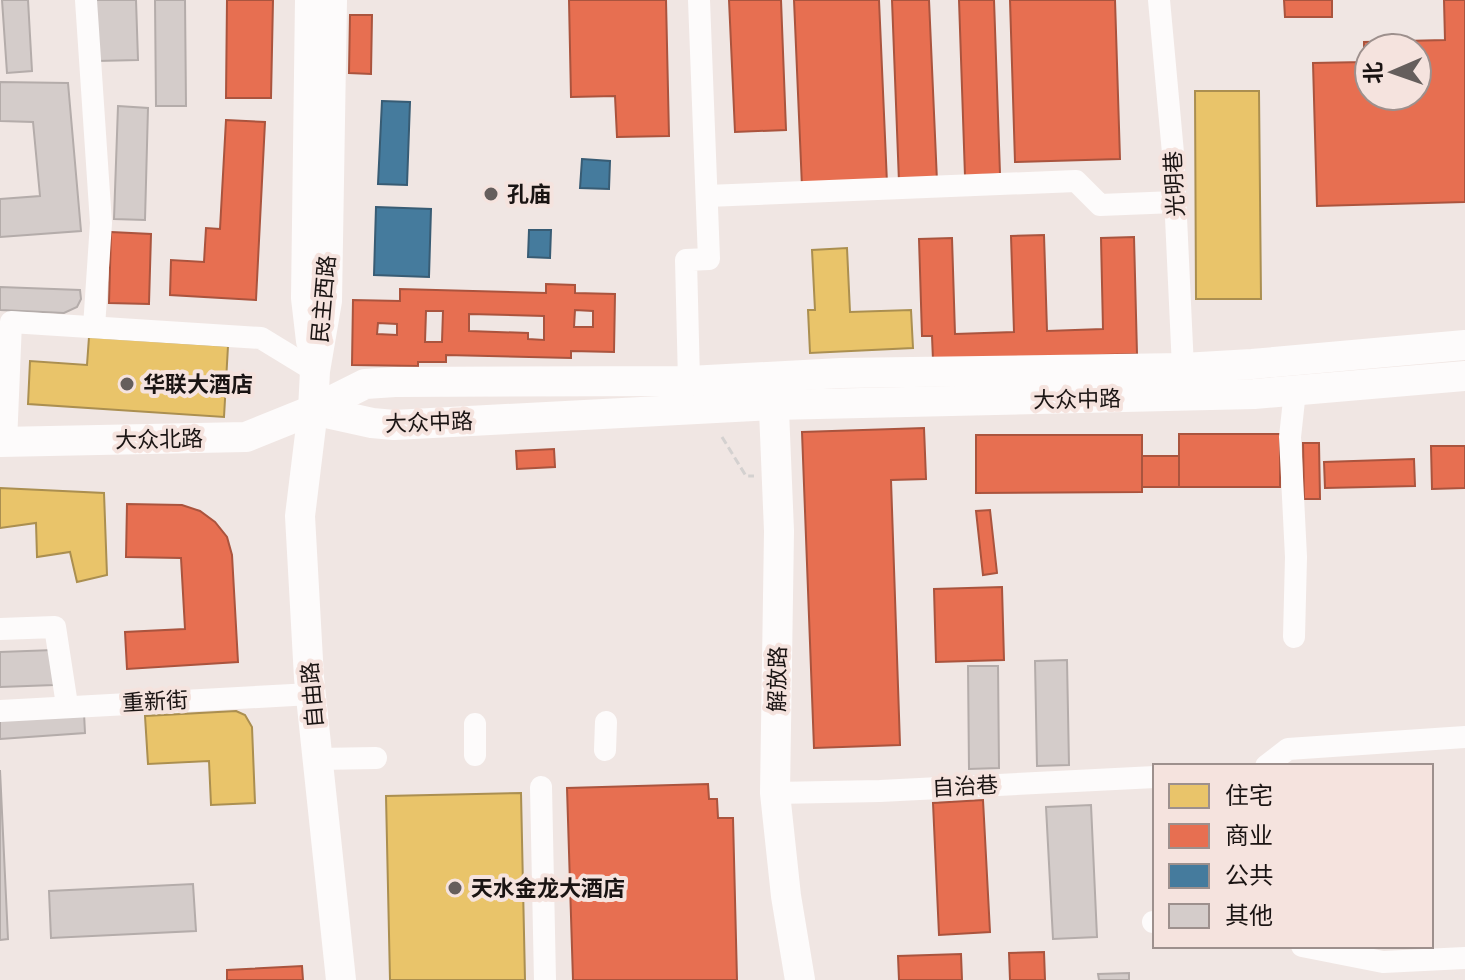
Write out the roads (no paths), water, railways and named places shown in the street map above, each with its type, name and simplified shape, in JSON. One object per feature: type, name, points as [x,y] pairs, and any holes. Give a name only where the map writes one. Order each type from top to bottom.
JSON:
[{"type":"main road","name":"民主西路","points":[[310,0],[306,298],[315,371]]},
{"type":"main road","name":"民主西路","points":[[315,371],[327,301],[332,0]]},
{"type":"main road","name":"大众中路","points":[[313,410],[394,425],[773,390],[1183,368],[1465,345]]},
{"type":"main road","name":"自由路","points":[[315,371],[300,516],[311,694],[341,980]]},
{"type":"main road","name":"大众中路","points":[[313,410],[365,384],[689,381],[773,390],[1161,397],[1295,391],[1465,376]]},
{"type":"main road","name":"解放路","points":[[773,390],[779,531],[775,793],[786,896],[800,980]]},
{"type":"main road","name":"大众北路","points":[[3,443],[246,437],[313,410]]},
{"type":"street","points":[[86,0],[101,223],[94,327]]},
{"type":"street","points":[[689,381],[686,260],[709,259],[699,0]]},
{"type":"street","name":"光明巷","points":[[1159,0],[1175,202],[1183,368]]},
{"type":"street","points":[[707,196],[1076,181],[1100,205],[1175,202]]},
{"type":"street","points":[[3,443],[11,322],[261,338],[315,371]]},
{"type":"street","points":[[1294,637],[1296,557],[1290,437],[1295,391]]},
{"type":"street","points":[[0,629],[55,627],[67,705]]},
{"type":"street","name":"重新街","points":[[0,711],[311,694]]},
{"type":"street","points":[[605,750],[606,722]]},
{"type":"street","points":[[475,724],[475,755]]},
{"type":"street","points":[[1269,764],[1288,749],[1465,737]]},
{"type":"street","points":[[318,759],[376,758]]},
{"type":"street","name":"自治巷","points":[[775,793],[880,791],[1153,777]]},
{"type":"street","points":[[541,787],[545,980]]},
{"type":"street","points":[[1312,948],[1383,962],[1465,958]]},
{"type":"place","name":"孔庙","points":[[491,194]]},
{"type":"place","name":"华联大酒店","points":[[127,384]]},
{"type":"place","name":"天水金龙大酒店","points":[[455,888]]}]
